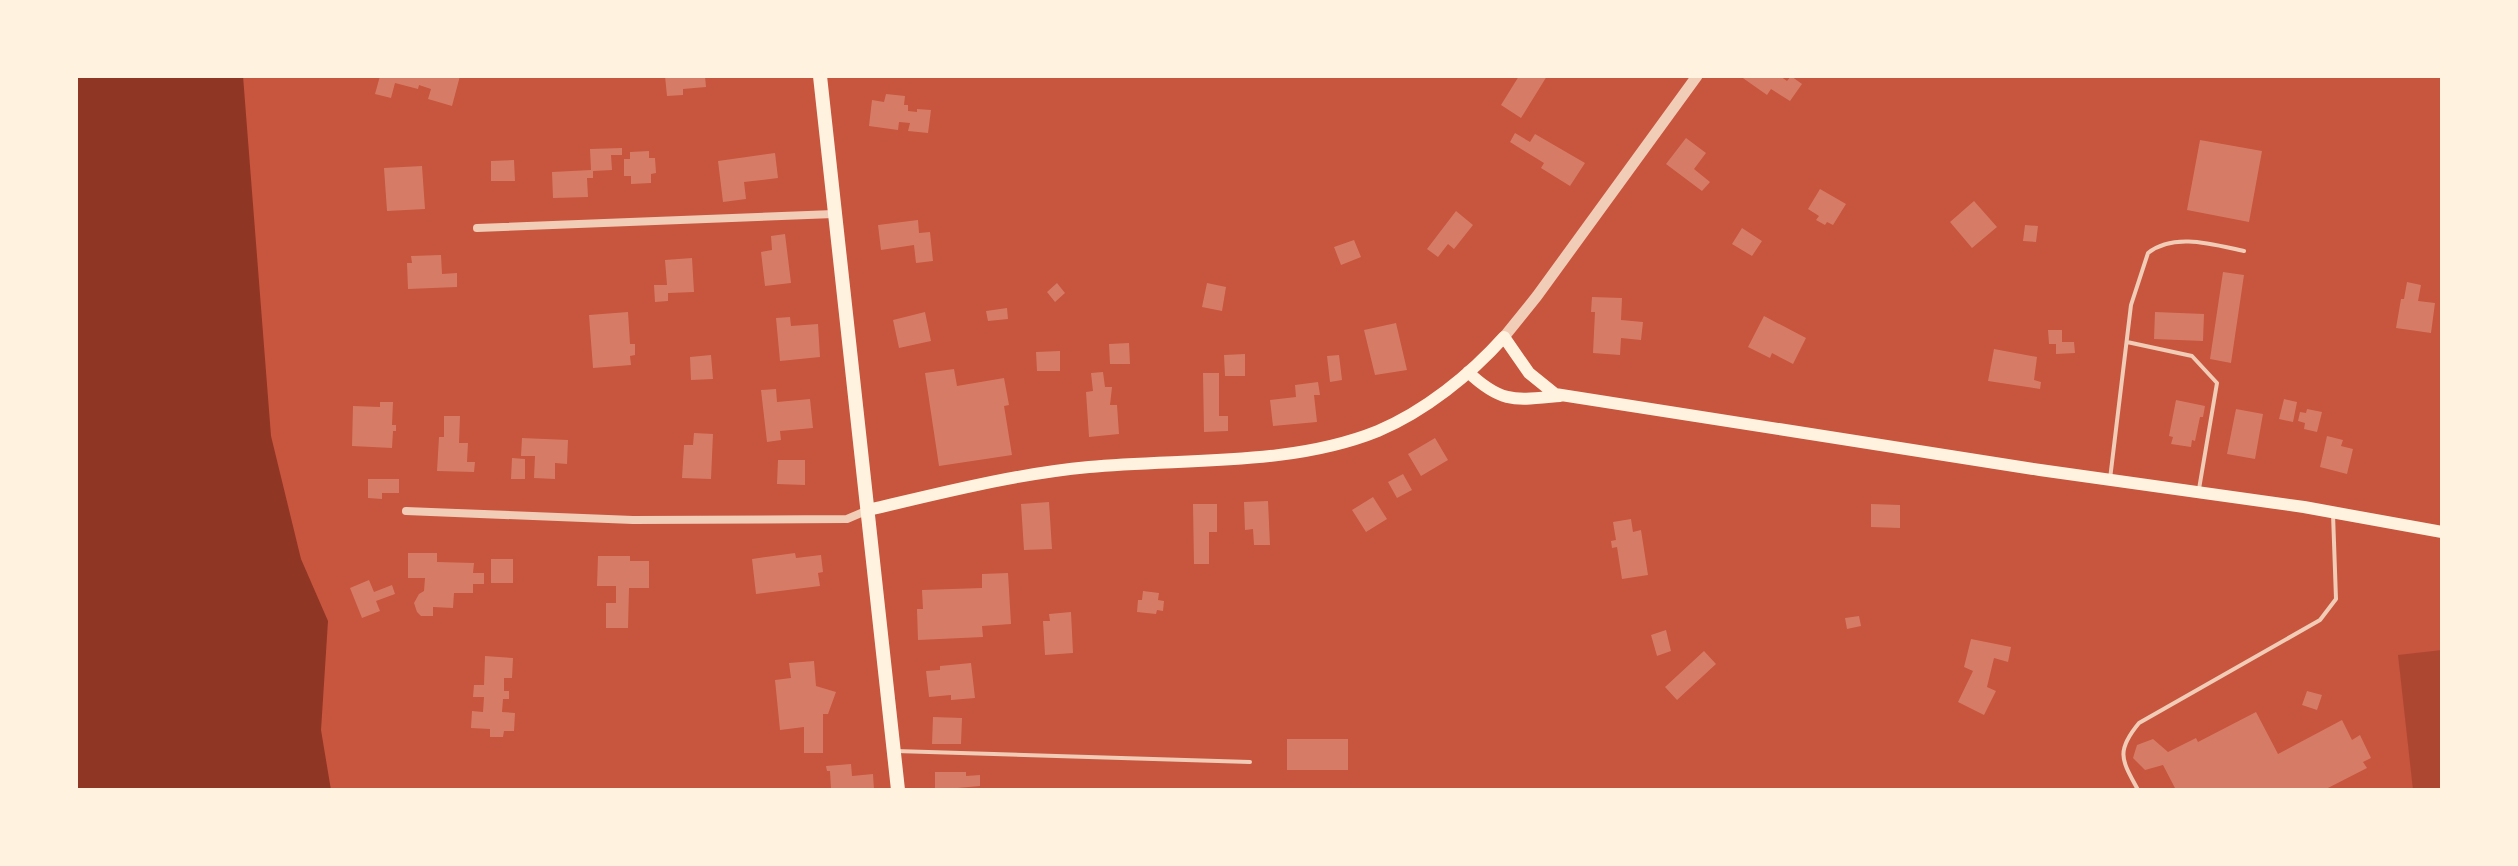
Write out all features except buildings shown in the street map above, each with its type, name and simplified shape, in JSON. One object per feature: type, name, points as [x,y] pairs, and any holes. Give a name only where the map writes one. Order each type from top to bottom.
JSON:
[{"type":"main road","points":[[820,76],[898,790]]},
{"type":"main road","points":[[868,510],[970,486],[1049,472],[1222,460],[1326,446],[1369,434],[1399,420],[1468,372],[1504,337],[1536,380],[1555,394],[2333,511],[2442,532]]},
{"type":"main road","points":[[1468,372],[1497,396],[1517,400],[1568,396]]},
{"type":"street","points":[[1504,337],[1544,287],[1697,76]]},
{"type":"street","points":[[477,228],[834,214]]},
{"type":"street","points":[[406,511],[678,520],[847,519],[868,510]]},
{"type":"lane","points":[[2110,479],[2131,305],[2148,253],[2155,247],[2185,242],[2244,251]]},
{"type":"lane","points":[[2126,342],[2192,356],[2217,383],[2198,492]]},
{"type":"lane","points":[[2138,790],[2124,763],[2125,740],[2139,723],[2320,620],[2336,599],[2333,511]]},
{"type":"lane","points":[[894,751],[1250,762]]},
{"type":"shaded area","points":[[76,76],[243,76],[271,436],[301,559],[328,621],[321,730],[331,790],[76,790]]},
{"type":"shaded area","points":[[2442,650],[2442,790],[2413,790],[2398,655]]}]
